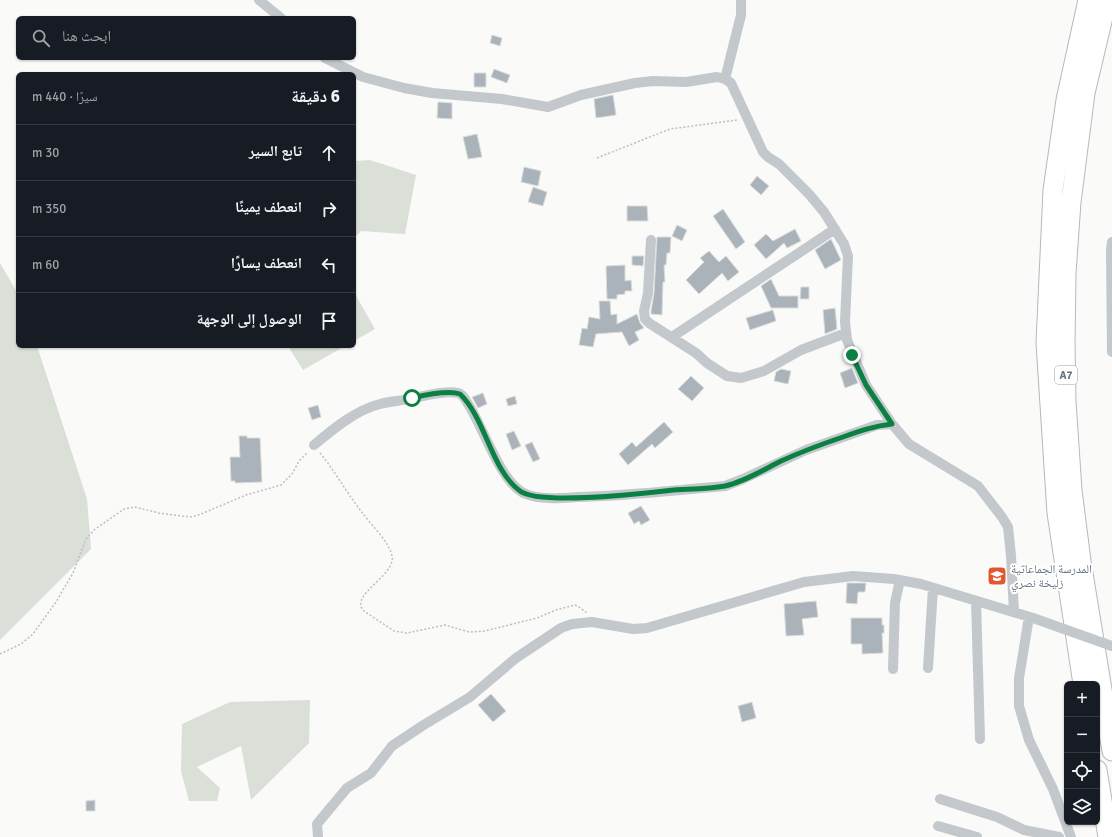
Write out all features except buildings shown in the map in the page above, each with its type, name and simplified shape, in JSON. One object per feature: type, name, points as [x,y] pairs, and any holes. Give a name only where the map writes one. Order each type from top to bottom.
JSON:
[{"type":"highway","name":"A7","points":[[1083,681],[1057,513],[1046,343],[1053,190],[1066,100],[1088,0]]},
{"type":"highway","name":"A7","points":[[1107,0],[1085,93],[1071,202],[1066,273],[1065,343],[1066,402],[1072,490],[1081,562],[1112,751]]},
{"type":"highway","points":[[1100,788],[1108,837]]},
{"type":"street","points":[[259,0],[279,16]]},
{"type":"street","points":[[725,79],[741,15],[741,0]]},
{"type":"street","points":[[329,60],[353,72]]},
{"type":"street","points":[[356,74],[363,77],[404,88],[432,93],[502,99],[548,107],[581,95],[635,83],[653,81],[686,82],[717,77],[725,79],[730,83],[763,152],[768,158],[779,164],[809,194],[835,229],[844,244],[848,256],[846,340],[866,385],[892,424],[909,444],[978,486],[1008,527],[1014,612]]},
{"type":"street","points":[[672,337],[835,229]]},
{"type":"street","points":[[651,240],[648,293],[644,315],[645,319],[696,352],[707,363],[727,376],[741,378],[764,371],[801,350],[846,333]]},
{"type":"street","points":[[1112,242],[1112,352]]},
{"type":"street","points":[[314,444],[337,425],[370,407],[424,396],[457,393],[464,397],[474,413],[499,464],[519,491],[531,496],[542,497],[606,497],[725,486],[806,450],[877,425],[892,424]]},
{"type":"street","points":[[318,837],[317,824],[347,788],[371,773],[392,746],[470,697],[516,658],[562,628],[572,624],[592,622],[633,629],[647,628],[804,582],[853,576],[900,580],[921,584],[1032,617],[1112,646]]},
{"type":"street","points":[[893,669],[895,603],[900,580]]},
{"type":"street","points":[[928,668],[933,588]]},
{"type":"street","points":[[976,601],[980,739]]},
{"type":"street","points":[[1032,617],[1018,678],[1019,706],[1029,740],[1055,794],[1071,837]]},
{"type":"street","points":[[940,799],[997,817],[1024,830],[1059,837]]},
{"type":"street","points":[[938,826],[977,837]]},
{"type":"path","points":[[597,158],[670,129],[722,121],[747,119]]},
{"type":"path","points":[[0,654],[21,644],[33,634],[56,602],[73,573],[86,539],[94,530],[124,509],[134,507],[159,513],[192,517],[210,512],[246,495],[281,485],[292,474],[299,461],[314,444],[360,510],[386,542],[390,550],[393,562],[391,567],[366,592],[361,603],[361,608],[364,611],[388,627],[400,633],[407,633],[445,625],[469,632],[485,631],[537,618],[556,610],[575,605],[584,610],[592,622]]},
{"type":"shaded area","points":[[370,160],[416,175],[405,234],[361,231],[356,236],[356,161]]},
{"type":"shaded area","points":[[0,263],[16,291],[16,348],[38,348],[87,499],[91,549],[0,640]]},
{"type":"shaded area","points":[[356,296],[375,329],[356,340]]},
{"type":"shaded area","points":[[289,348],[342,348],[303,370]]},
{"type":"shaded area","points":[[310,700],[309,743],[251,800],[241,746],[197,767],[220,788],[217,801],[189,801],[181,771],[182,724],[230,702]]},
{"type":"place","name":"المدرسة الجماعاتية زليخة نصري","points":[[997,576]]},
{"type":"route","points":[[412,398],[433,394],[452,393],[457,393],[464,397],[474,413],[499,464],[508,478],[519,491],[524,494],[559,498],[606,497],[706,488],[725,486],[806,450],[877,425],[892,424],[866,385],[852,355]]}]
